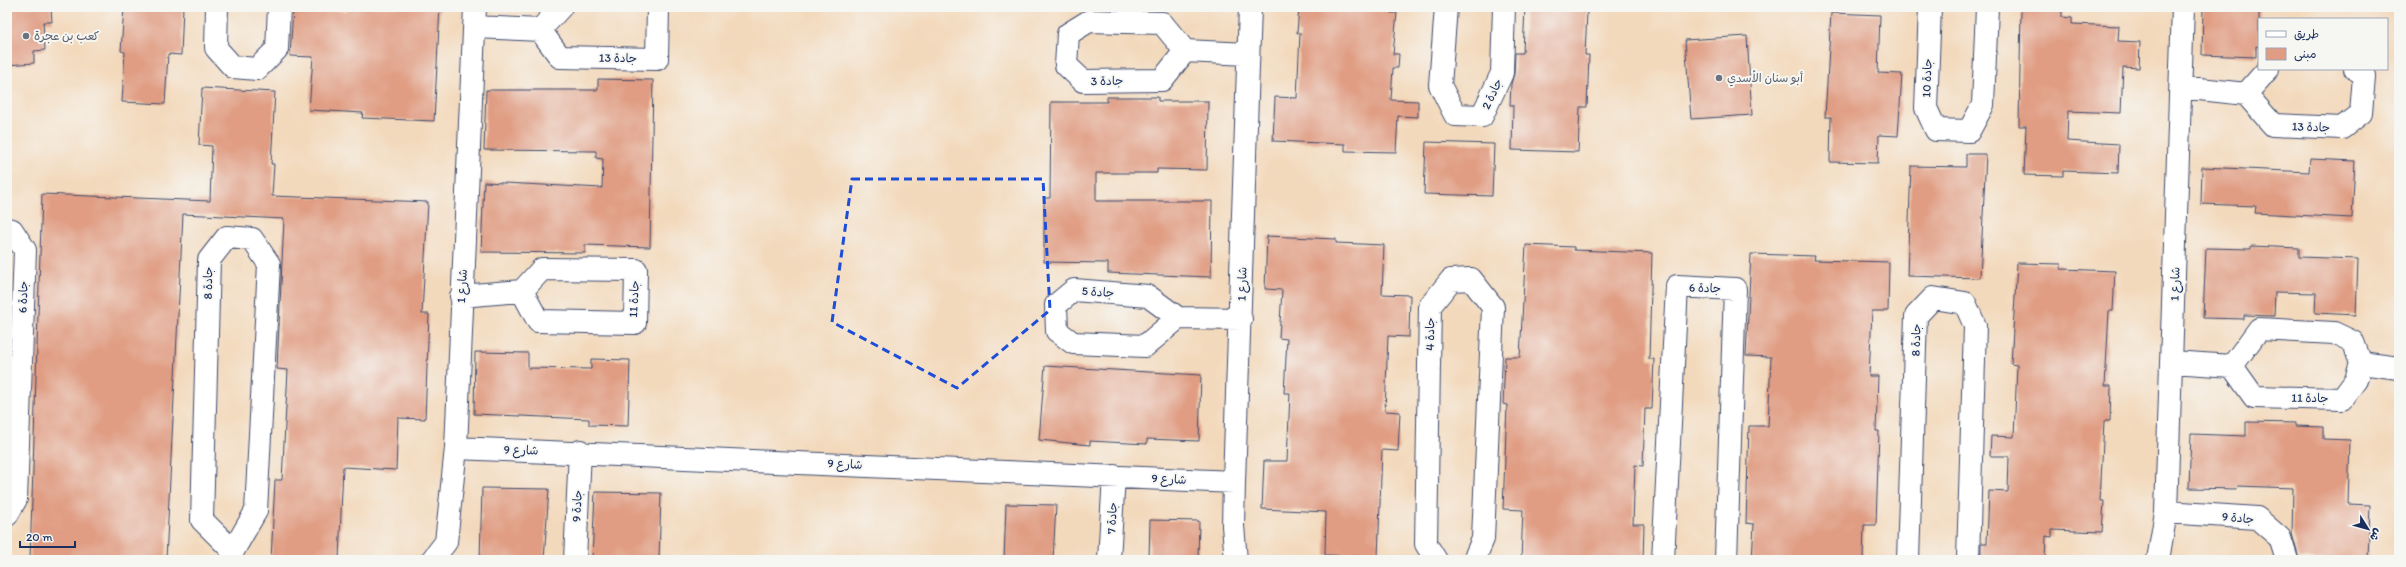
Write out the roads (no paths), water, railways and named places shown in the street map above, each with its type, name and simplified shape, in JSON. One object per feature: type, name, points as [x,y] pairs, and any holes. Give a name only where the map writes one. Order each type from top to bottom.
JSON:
[{"type":"street","points":[[217,7],[216,48],[233,67],[257,69],[277,49],[279,7]]},
{"type":"street","points":[[475,17],[540,30],[562,7]]},
{"type":"street","name":"جادة 13","points":[[540,30],[560,57],[657,59],[658,7]]},
{"type":"street","name":"شارع 1","points":[[1236,560],[1233,526],[1234,482],[1241,319],[1250,7]]},
{"type":"street","name":"جادة 2","points":[[1446,7],[1440,85],[1455,115],[1482,116],[1502,73],[1504,7]]},
{"type":"street","name":"جادة 10","points":[[1930,7],[1926,108],[1936,130],[1969,131],[1983,105],[1987,7]]},
{"type":"street","name":"شارع 1","points":[[2158,560],[2166,512],[2183,7]]},
{"type":"street","name":"شارع 1","points":[[432,560],[446,542],[456,448],[461,296],[475,17]]},
{"type":"street","name":"جادة 3","points":[[1089,21],[1162,23],[1184,51],[1162,80],[1083,81],[1066,65],[1068,34],[1089,21]]},
{"type":"street","points":[[1184,51],[1248,54]]},
{"type":"street","points":[[2181,87],[2246,94],[2267,70]]},
{"type":"street","name":"جادة 13","points":[[2246,94],[2273,125],[2342,128],[2361,113],[2364,76],[2356,70]]},
{"type":"street","name":"جادة 6","points":[[7,229],[12,230],[25,250],[16,499],[7,515]]},
{"type":"street","name":"جادة 8","points":[[227,237],[252,239],[269,264],[256,511],[232,556],[202,520],[209,260],[227,237]]},
{"type":"street","name":"جادة 11","points":[[542,269],[636,270],[635,323],[538,321],[522,291],[542,269]]},
{"type":"street","name":"جادة 4","points":[[1436,560],[1426,544],[1430,306],[1451,280],[1471,279],[1494,307],[1483,539],[1474,560]]},
{"type":"street","name":"جادة 6","points":[[1663,560],[1677,286],[1735,289],[1726,560]]},
{"type":"street","name":"جادة 5","points":[[1074,290],[1148,296],[1178,318],[1145,346],[1073,343],[1057,331],[1056,305],[1074,290]]},
{"type":"street","points":[[461,296],[522,291]]},
{"type":"street","name":"جادة 8","points":[[1908,560],[1916,316],[1933,298],[1965,303],[1975,326],[1968,560]]},
{"type":"street","points":[[1178,318],[1241,319]]},
{"type":"street","points":[[2172,362],[2232,366],[2259,329],[2334,333],[2353,342],[2361,363],[2399,368]]},
{"type":"street","name":"جادة 11","points":[[2232,366],[2254,397],[2342,399],[2356,380],[2361,363]]},
{"type":"street","name":"شارع 9","points":[[456,448],[580,452],[1234,482]]},
{"type":"street","name":"جادة 9","points":[[574,560],[580,452]]},
{"type":"street","name":"جادة 7","points":[[1109,560],[1114,476]]},
{"type":"street","name":"جادة 9","points":[[2166,512],[2257,518],[2280,538],[2288,560]]},
{"type":"place","name":"كعب بن عجرة","points":[[26,36]]},
{"type":"place","name":"أبو سنان الأسدي","points":[[1719,78]]}]
